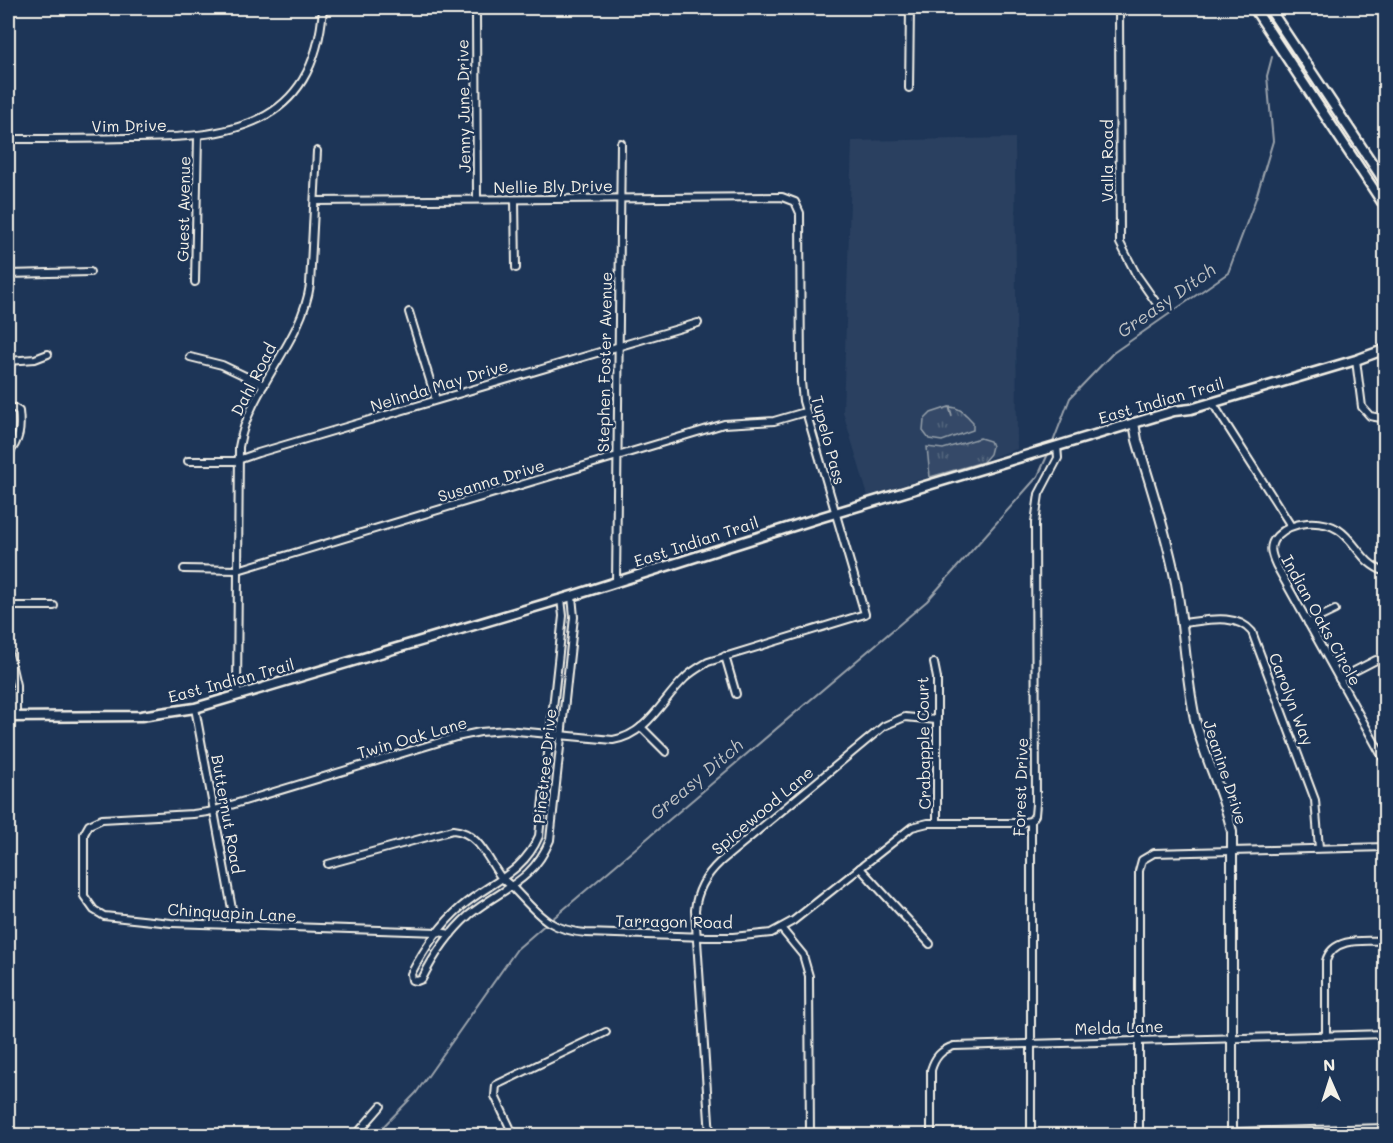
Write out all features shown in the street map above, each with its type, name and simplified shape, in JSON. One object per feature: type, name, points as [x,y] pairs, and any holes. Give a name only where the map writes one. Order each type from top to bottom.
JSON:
[{"type":"main road","points":[[1254,8],[1386,208]]},
{"type":"main road","points":[[1269,8],[1386,184]]},
{"type":"main road","name":"East Indian Trail","points":[[11,717],[141,716],[195,708],[572,596],[1057,446],[1174,411],[1191,409],[1386,349]]},
{"type":"street","name":"Vim Drive","points":[[8,139],[198,136],[226,132],[249,123],[275,108],[306,76],[317,50],[323,8]]},
{"type":"street","points":[[909,88],[910,8]]},
{"type":"street","name":"Valla Road","points":[[1119,8],[1120,243],[1136,274],[1157,304]]},
{"type":"street","name":"Jenny June Drive","points":[[476,12],[477,199]]},
{"type":"street","name":"Guest Avenue","points":[[195,282],[198,136]]},
{"type":"street","name":"Stephen Foster Avenue","points":[[616,582],[621,143]]},
{"type":"street","name":"Dahl Road","points":[[237,695],[239,447],[243,430],[307,300],[310,285],[317,151]]},
{"type":"street","name":"Nellie Bly Drive","points":[[315,201],[782,197],[791,199]]},
{"type":"street","name":"Tupelo Pass","points":[[791,199],[800,213],[801,382],[805,412],[865,614]]},
{"type":"street","points":[[515,200],[516,268]]},
{"type":"street","points":[[8,274],[90,272]]},
{"type":"street","points":[[409,312],[436,400]]},
{"type":"street","name":"Nelinda May Drive","points":[[188,461],[230,462],[240,460],[698,322]]},
{"type":"street","points":[[8,361],[35,359],[48,354]]},
{"type":"street","points":[[190,357],[222,365],[264,385]]},
{"type":"street","points":[[1356,360],[1362,406],[1365,412],[1373,418],[1386,419]]},
{"type":"street","points":[[1212,402],[1291,526],[1314,523],[1336,528],[1348,536],[1373,566],[1386,572]]},
{"type":"street","points":[[8,408],[19,411],[20,433],[17,442],[8,454]]},
{"type":"street","name":"Susanna Drive","points":[[184,569],[238,570],[724,424],[774,421],[805,412]]},
{"type":"street","name":"Jeanine Drive","points":[[1134,423],[1171,560],[1182,623],[1191,702],[1205,754],[1229,817],[1232,832],[1232,1134]]},
{"type":"street","name":"Forest Drive","points":[[1031,1136],[1031,821],[1035,815],[1036,804],[1035,508],[1039,494],[1057,463],[1059,453],[1057,446]]},
{"type":"street","name":"Indian Oaks Circle","points":[[1291,526],[1274,540],[1271,554],[1386,763]]},
{"type":"street","name":"Pinetree Drive","points":[[561,599],[563,616],[539,836],[523,863],[460,908],[430,941],[411,974],[412,980],[422,979],[439,948],[478,909],[512,887],[531,871],[540,860],[550,840],[574,616],[572,596]]},
{"type":"street","points":[[8,606],[54,606]]},
{"type":"street","points":[[1308,623],[1335,610]]},
{"type":"street","name":"Twin Oak Lane","points":[[84,834],[89,825],[102,819],[192,814],[214,810],[456,736],[498,730],[613,740],[626,738],[641,727],[685,677],[708,662],[865,614]]},
{"type":"street","name":"Carolyn Way","points":[[1182,623],[1231,619],[1241,622],[1252,632],[1312,792],[1318,817],[1319,849]]},
{"type":"street","points":[[8,650],[16,685],[11,717]]},
{"type":"street","points":[[725,656],[736,694]]},
{"type":"street","points":[[1339,679],[1376,660]]},
{"type":"street","name":"Crabapple Court","points":[[934,663],[937,678],[937,823]]},
{"type":"street","name":"Butternut Road","points":[[195,708],[232,909],[232,925]]},
{"type":"street","name":"Spicewood Lane","points":[[710,1136],[695,910],[698,895],[708,874],[889,723],[912,717],[936,720]]},
{"type":"street","points":[[641,727],[666,752]]},
{"type":"street","name":"Tarragon Road","points":[[328,864],[453,830],[464,831],[477,841],[502,879],[539,915],[571,932],[697,937],[746,936],[771,933],[794,921],[908,829],[916,825],[1031,821]]},
{"type":"street","name":"Chinquapin Lane","points":[[84,834],[84,896],[89,906],[99,914],[115,918],[171,923],[451,934]]},
{"type":"street","points":[[1138,1136],[1139,885],[1140,864],[1145,857],[1154,853],[1386,847]]},
{"type":"street","points":[[860,868],[930,944]]},
{"type":"street","points":[[781,928],[803,955],[809,976],[810,1136]]},
{"type":"street","points":[[1326,1036],[1326,961],[1330,951],[1346,942],[1386,940]]},
{"type":"street","points":[[514,1136],[495,1096],[496,1085],[606,1032]]},
{"type":"street","name":"Melda Lane","points":[[931,1136],[931,1070],[941,1052],[954,1046],[1386,1034]]},
{"type":"street","points":[[355,1136],[381,1106]]},
{"type":"street","points":[[1232,1134],[1386,1128]]},
{"type":"shaded area","points":[[1015,138],[1017,449],[868,496],[843,412],[852,141]]},
{"type":"green space","points":[[949,407],[952,417],[950,407],[957,408],[965,414],[973,422],[973,430],[942,441],[929,439],[923,431],[924,420],[931,413]]},
{"type":"green space","points":[[980,438],[990,441],[992,446],[990,454],[983,462],[930,477],[927,447],[943,449]]},
{"type":"waterway","name":"Greasy Ditch","points":[[1284,14],[1286,8]]},
{"type":"waterway","name":"Greasy Ditch","points":[[1053,442],[1070,398],[1113,353],[1228,273],[1256,198],[1273,141],[1267,76],[1272,57]]},
{"type":"waterway","name":"Greasy Ditch","points":[[551,920],[927,601],[1038,476],[1048,454]]},
{"type":"waterway","name":"Greasy Ditch","points":[[374,1136],[416,1093],[517,949],[547,923]]}]
